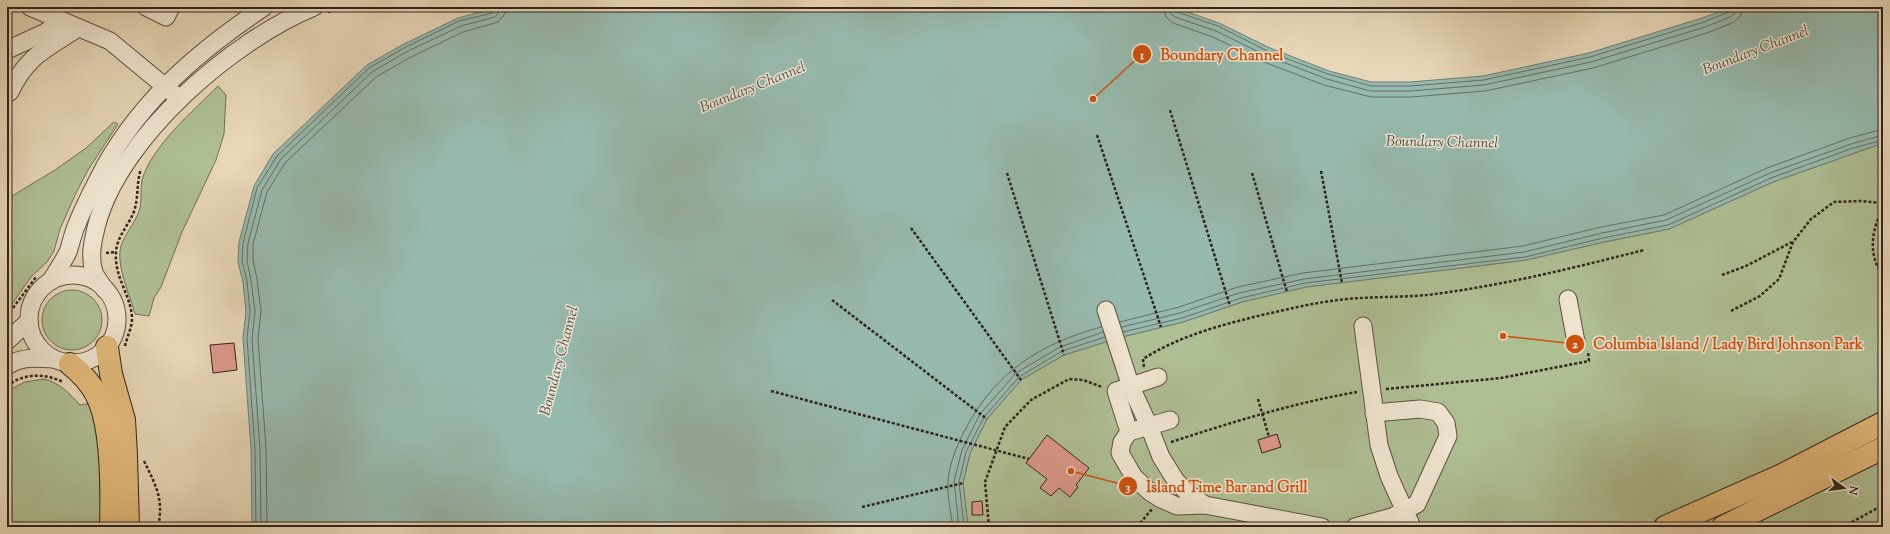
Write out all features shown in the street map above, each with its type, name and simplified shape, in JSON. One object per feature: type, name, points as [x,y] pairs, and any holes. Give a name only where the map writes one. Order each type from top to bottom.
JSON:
[{"type":"highway","points":[[115,349],[111,374],[124,420],[128,527]]},
{"type":"highway","points":[[62,361],[91,384],[105,416],[109,448],[111,527]]},
{"type":"highway","points":[[1665,527],[1780,476],[1883,422]]},
{"type":"highway","points":[[1723,527],[1883,448]]},
{"type":"street","points":[[30,7],[116,45],[180,99]]},
{"type":"street","points":[[146,7],[166,17],[171,7]]},
{"type":"street","points":[[62,361],[39,348],[34,340],[29,321],[32,303],[44,279],[67,253],[79,219],[106,165],[133,121],[165,86],[191,62],[226,34],[264,7]]},
{"type":"street","points":[[7,366],[14,362],[30,358],[62,361],[91,359],[115,349],[114,333],[116,318],[113,303],[95,273],[92,255],[94,238],[103,205],[121,171],[147,135],[180,99],[228,58],[259,36],[299,13],[319,10]]},
{"type":"street","points":[[7,50],[44,33],[62,21]]},
{"type":"street","points":[[7,93],[10,92],[17,76],[32,57],[78,28]]},
{"type":"street","points":[[44,279],[67,276],[84,277],[99,284],[105,290]]},
{"type":"street","points":[[1568,299],[1582,345]]},
{"type":"street","points":[[1106,310],[1124,389],[1128,432],[1122,442],[1120,453],[1134,477],[1161,499],[1177,506],[1205,505],[1322,527]]},
{"type":"street","points":[[7,341],[29,321]]},
{"type":"street","points":[[1363,326],[1374,412],[1384,461],[1412,527]]},
{"type":"street","points":[[1124,389],[1153,379]]},
{"type":"street","points":[[1124,389],[1149,426],[1161,457],[1176,481],[1189,494],[1205,505]]},
{"type":"street","points":[[1355,527],[1392,517],[1417,504],[1445,445],[1448,430],[1446,423],[1438,412],[1428,409],[1374,412]]},
{"type":"street","points":[[1128,432],[1170,420]]},
{"type":"path","points":[[319,10],[340,7]]},
{"type":"path","points":[[1170,110],[1230,306]]},
{"type":"path","points":[[1097,135],[1161,327]]},
{"type":"path","points":[[115,349],[132,320],[131,310],[118,273],[116,252],[118,243],[133,212],[137,184],[144,164]]},
{"type":"path","points":[[1321,171],[1342,283]]},
{"type":"path","points":[[1007,173],[1064,355]]},
{"type":"path","points":[[1252,173],[1287,292]]},
{"type":"path","points":[[1731,311],[1760,296],[1779,279],[1793,242],[1811,219],[1834,202],[1860,201],[1883,203]]},
{"type":"path","points":[[1883,210],[1877,219],[1872,245],[1877,267],[1883,275]]},
{"type":"path","points":[[1877,219],[1883,221]]},
{"type":"path","points":[[911,228],[1021,380]]},
{"type":"path","points":[[1722,276],[1746,266],[1793,242]]},
{"type":"path","points":[[1153,379],[1143,359],[1163,347],[1233,323],[1331,301],[1426,295],[1476,288],[1579,267],[1644,250]]},
{"type":"path","points":[[103,254],[116,252]]},
{"type":"path","points":[[7,316],[44,279]]},
{"type":"path","points":[[832,300],[988,419]]},
{"type":"path","points":[[1378,389],[1501,378],[1589,361],[1582,345]]},
{"type":"path","points":[[7,386],[13,381],[37,374],[51,376],[64,382],[69,387]]},
{"type":"path","points":[[989,527],[985,482],[995,451],[1005,427],[1031,400],[1069,379],[1083,380],[1124,389]]},
{"type":"path","points":[[771,391],[1029,459]]},
{"type":"path","points":[[1157,446],[1262,413],[1314,399],[1358,392]]},
{"type":"path","points":[[1258,399],[1269,437]]},
{"type":"path","points":[[142,456],[160,498],[161,513],[158,527]]},
{"type":"path","points":[[862,507],[963,483]]},
{"type":"path","points":[[1137,527],[1161,499]]},
{"type":"path","points":[[1843,527],[1883,505]]},
{"type":"green space","points":[[218,86],[226,95],[224,134],[216,160],[182,232],[161,287],[154,298],[149,316],[135,314],[121,269],[120,251],[126,234],[137,217],[140,208],[142,180],[147,167],[164,142]]},
{"type":"green space","points":[[114,122],[118,124],[88,170],[76,193],[60,229],[54,251],[47,262],[31,277],[7,311],[7,199],[55,170],[86,148]]},
{"type":"green space","points":[[1883,143],[1883,527],[968,527],[963,483],[970,453],[987,419],[1021,380],[1064,355],[1118,338],[1183,322],[1242,302],[1306,287],[1526,260],[1669,229],[1773,182]]},
{"type":"green space","points":[[72,290],[89,295],[97,303],[102,320],[97,337],[89,345],[72,350],[55,345],[47,337],[42,320],[47,303],[55,295]]},
{"type":"green space","points":[[44,379],[60,386],[80,405],[91,403],[99,431],[101,527],[7,527],[7,391],[25,382]]},
{"type":"water","points":[[498,7],[1173,7],[1219,23],[1270,48],[1329,71],[1371,82],[1410,82],[1483,76],[1589,53],[1702,18],[1732,7],[1883,7],[1883,143],[1773,182],[1669,229],[1526,260],[1306,287],[1242,302],[1183,322],[1118,338],[1064,355],[1021,380],[987,419],[970,453],[963,483],[968,527],[252,527],[251,449],[243,338],[246,312],[243,282],[238,262],[239,242],[254,186],[273,154],[367,65],[402,45],[458,18]]},
{"type":"building","points":[[234,343],[237,370],[213,373],[210,345]]},
{"type":"building","points":[[1277,434],[1281,447],[1262,453],[1258,440]]},
{"type":"building","points":[[1047,435],[1089,468],[1076,485],[1078,487],[1070,497],[1059,488],[1051,496],[1040,488],[1047,479],[1026,463]]},
{"type":"building","points":[[982,501],[983,515],[972,515],[972,502]]},
{"type":"place","name":"Boundary Channel","points":[[1093,99]]},
{"type":"place","name":"Columbia Island / Lady Bird Johnson Park","points":[[1503,336]]},
{"type":"place","name":"Island Time Bar and Grill","points":[[1071,471]]}]
